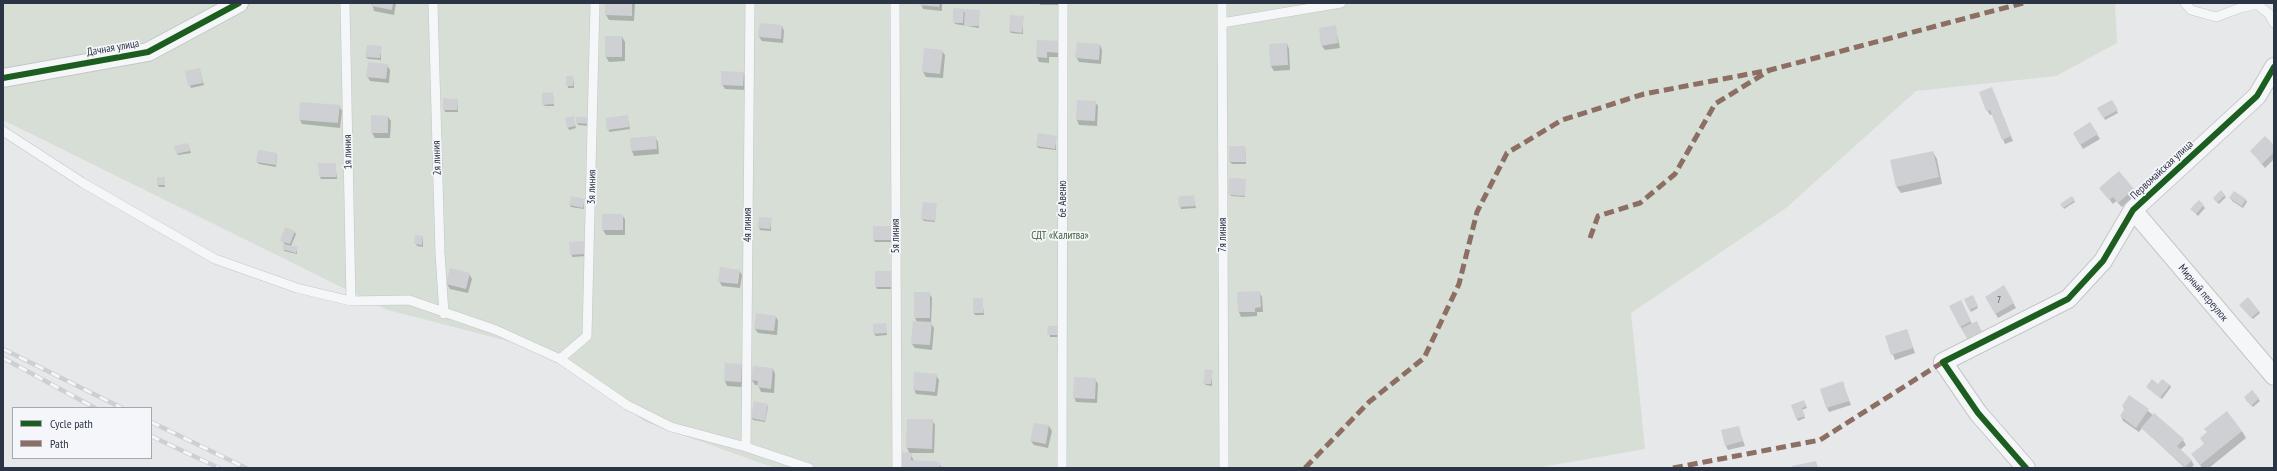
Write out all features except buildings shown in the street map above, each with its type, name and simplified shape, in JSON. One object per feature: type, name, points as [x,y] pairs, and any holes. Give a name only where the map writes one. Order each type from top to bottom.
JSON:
[{"type":"street","name":"Дачная улица","points":[[3,78],[148,52],[239,3]]},
{"type":"street","name":"Первомайская улица","points":[[2026,468],[1978,413],[1943,362],[2068,299],[2103,261],[2133,210],[2257,96],[2274,67]]},
{"type":"street","name":"Мирный переулок","points":[[2133,210],[2274,376]]},
{"type":"lane","name":"1я линия","points":[[345,3],[351,301]]},
{"type":"lane","name":"2я линия","points":[[433,3],[439,245],[444,314]]},
{"type":"lane","name":"3я линия","points":[[560,359],[588,336],[595,3]]},
{"type":"lane","name":"4я линия","points":[[746,447],[750,3]]},
{"type":"lane","name":"5я линия","points":[[895,3],[897,468]]},
{"type":"lane","name":"6е Авеню","points":[[1062,468],[1063,3]]},
{"type":"lane","name":"7я линия","points":[[1222,3],[1224,468]]},
{"type":"lane","points":[[1222,23],[1341,3]]},
{"type":"lane","points":[[2184,3],[2191,10],[2216,17],[2240,8],[2257,4],[2269,14],[2274,23]]},
{"type":"lane","points":[[3,131],[83,183],[215,259],[297,288],[351,301],[410,300],[444,314],[496,330],[560,359],[627,405],[671,427],[790,460],[809,468]]},
{"type":"green space","name":"СДТ «Калитва»","points":[[3,3],[2115,3],[2117,43],[2056,76],[1916,91],[1786,208],[1631,313],[1645,449],[1536,468],[775,468],[646,422],[543,350],[388,310],[3,120]]},
{"type":"railway","points":[[3,349],[120,407]]},
{"type":"railway","points":[[3,358],[93,407]]},
{"type":"railway","points":[[152,422],[246,468]]},
{"type":"railway","points":[[152,436],[219,468]]},
{"type":"marked path","points":[[1590,238],[1598,216],[1640,203],[1675,174],[1715,104],[1770,70],[2023,3]]},
{"type":"marked path","points":[[1305,468],[1369,402],[1424,358],[1459,284],[1477,212],[1507,153],[1562,120],[1644,94],[1770,70]]},
{"type":"marked path","points":[[1673,468],[1820,440],[1943,362]]},
{"type":"cycle path","points":[[3,78],[148,52],[239,3]]},
{"type":"cycle path","points":[[2026,468],[1978,413],[1943,362],[2068,299],[2103,261],[2133,210],[2257,96],[2274,67]]}]
